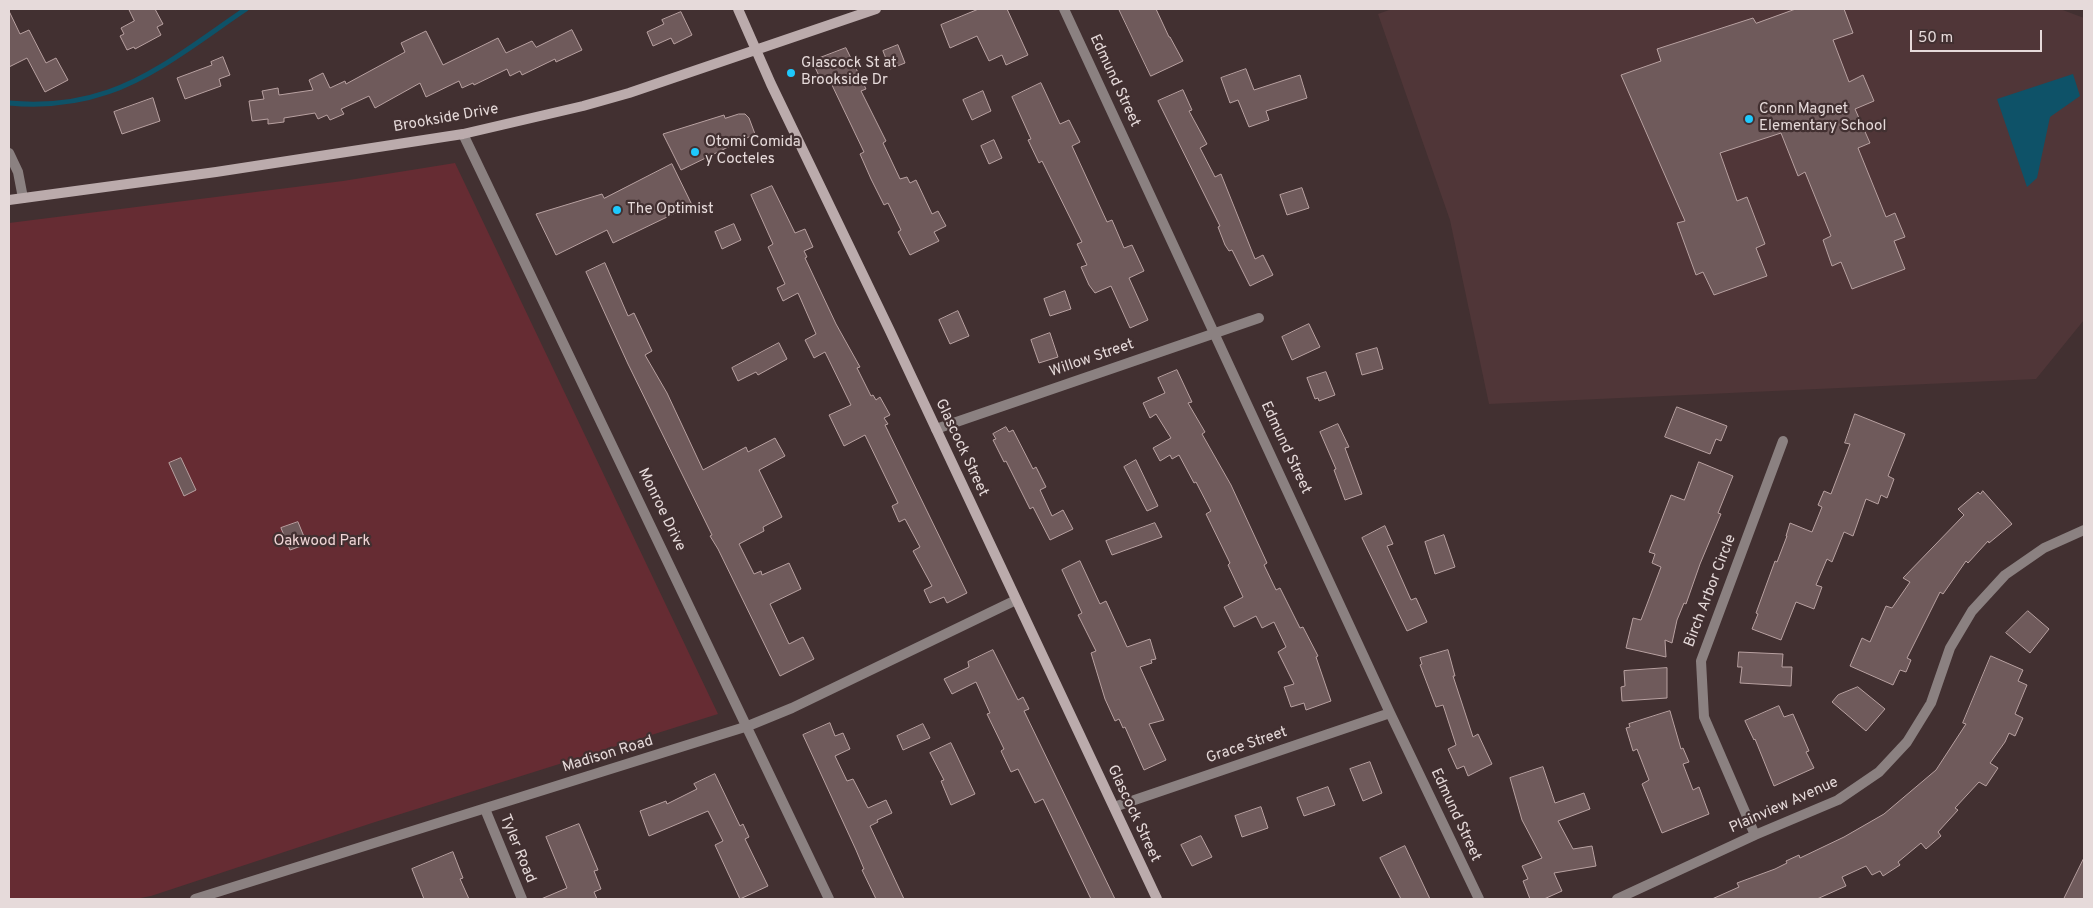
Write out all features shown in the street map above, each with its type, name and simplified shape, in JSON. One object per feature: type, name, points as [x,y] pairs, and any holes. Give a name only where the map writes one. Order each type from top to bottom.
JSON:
[{"type":"street","name":"Glascock Street","points":[[738,9],[1157,899]]},
{"type":"street","name":"Brookside Drive","points":[[9,200],[216,172],[463,134],[583,106],[629,93],[786,38],[876,9]]},
{"type":"street","name":"Edmund Street","points":[[1064,9],[1390,713],[1479,899]]},
{"type":"street","name":"Monroe Drive","points":[[463,134],[748,726],[829,899]]},
{"type":"street","points":[[9,153],[18,172],[22,198]]},
{"type":"street","name":"Willow Street","points":[[936,429],[1259,318]]},
{"type":"street","name":"Birch Arbor Circle","points":[[1755,835],[1704,717],[1701,660],[1783,441]]},
{"type":"street","name":"Plainview Avenue","points":[[1617,899],[1755,835],[1838,800],[1879,772],[1908,742],[1931,703],[1950,648],[1972,611],[2005,575],[2044,548],[2084,530]]},
{"type":"street","name":"Madison Road","points":[[195,899],[224,895],[748,726],[792,708],[1016,600]]},
{"type":"street","name":"Grace Street","points":[[1114,807],[1390,713]]},
{"type":"street","name":"Tyler Road","points":[[486,809],[522,899]]},
{"type":"shaded area","name":"Conn Magnet Elementary School","points":[[1392,9],[2060,9],[2084,18],[2084,320],[2036,379],[1489,404],[1450,220],[1378,14]]},
{"type":"green space","name":"Oakwood Park","points":[[455,163],[718,714],[372,823],[151,896],[135,899],[9,899],[9,223],[343,181]]},
{"type":"water","points":[[2073,74],[2080,96],[2050,117],[2037,178],[2027,187],[1997,99]]},
{"type":"building","points":[[129,9],[155,9],[163,24],[157,27],[161,35],[135,49],[134,47],[127,50],[120,36],[124,34],[121,28],[134,21]]},
{"type":"building","points":[[979,9],[1007,9],[1028,55],[1006,65],[1002,55],[989,61],[977,36],[950,48],[941,25]]},
{"type":"building","points":[[1119,9],[1156,9],[1183,61],[1151,76]]},
{"type":"building","points":[[1796,9],[1844,9],[1853,33],[1833,40],[1849,82],[1863,75],[1874,101],[1855,109],[1870,143],[1858,148],[1886,217],[1895,213],[1905,237],[1894,241],[1905,269],[1852,289],[1841,262],[1832,266],[1823,240],[1831,236],[1805,172],[1798,176],[1781,133],[1720,153],[1737,201],[1747,197],[1765,244],[1756,248],[1767,276],[1714,295],[1703,272],[1696,275],[1677,223],[1685,221],[1621,75],[1661,61],[1657,49],[1753,18],[1756,23]]},
{"type":"building","points":[[9,11],[20,34],[29,30],[46,63],[56,58],[68,80],[45,92],[27,58],[9,67]]},
{"type":"building","points":[[681,12],[692,35],[674,44],[671,38],[653,46],[647,32],[664,24],[662,20]]},
{"type":"building","points":[[572,30],[582,50],[556,62],[555,59],[522,75],[520,71],[510,76],[507,69],[474,85],[473,83],[462,88],[459,81],[426,97],[420,83],[375,108],[369,96],[341,109],[344,114],[330,120],[327,115],[318,119],[315,113],[284,118],[284,122],[268,124],[268,119],[252,121],[249,101],[264,99],[262,91],[278,88],[279,95],[313,90],[309,80],[323,73],[330,88],[345,81],[346,84],[405,52],[401,43],[426,31],[443,65],[498,38],[506,53],[532,41],[536,47]]},
{"type":"building","points":[[898,45],[905,63],[890,69],[883,51]]},
{"type":"building","points":[[846,48],[866,89],[861,91],[886,141],[883,143],[900,179],[907,177],[910,183],[916,180],[932,214],[938,211],[946,226],[934,232],[939,241],[910,255],[898,232],[901,230],[888,203],[884,205],[871,179],[860,154],[864,152],[831,83],[828,84],[824,76],[820,78],[812,61]]},
{"type":"building","points":[[223,57],[230,75],[219,79],[221,86],[185,99],[177,78],[212,65],[211,62]]},
{"type":"building","points":[[1246,69],[1254,90],[1300,75],[1307,98],[1266,111],[1269,120],[1249,127],[1238,100],[1230,103],[1221,78]]},
{"type":"building","points":[[1041,83],[1060,124],[1069,120],[1080,142],[1072,146],[1107,222],[1112,220],[1124,248],[1132,245],[1144,271],[1129,278],[1148,320],[1130,328],[1111,286],[1095,293],[1089,285],[1081,267],[1087,265],[1077,244],[1082,242],[1042,161],[1039,163],[1028,140],[1031,139],[1012,97]]},
{"type":"building","points":[[1183,90],[1192,110],[1189,111],[1207,144],[1200,148],[1215,177],[1221,174],[1255,259],[1263,255],[1273,275],[1250,286],[1232,250],[1229,251],[1225,245],[1218,227],[1220,226],[1158,101]]},
{"type":"building","points":[[983,91],[991,111],[972,120],[963,100]]},
{"type":"building","points":[[153,98],[160,121],[122,134],[114,112]]},
{"type":"building","name":"Otomi Comida y Cocteles","points":[[745,114],[749,118],[755,134],[681,170],[663,134],[724,115],[725,118]]},
{"type":"building","points":[[994,140],[1002,158],[989,164],[981,146]]},
{"type":"building","name":"The Optimist","points":[[672,164],[692,205],[613,243],[607,230],[556,255],[536,214],[602,194],[604,198]]},
{"type":"building","points":[[772,186],[795,233],[805,229],[813,247],[804,251],[807,257],[805,258],[836,324],[860,367],[857,368],[871,396],[873,395],[876,400],[880,397],[890,415],[884,418],[888,424],[885,425],[967,593],[947,603],[944,597],[930,603],[924,590],[932,586],[913,551],[920,547],[905,519],[899,522],[892,506],[898,503],[865,435],[844,446],[829,415],[851,405],[825,352],[814,358],[805,340],[816,334],[798,293],[783,301],[777,288],[785,284],[768,247],[773,244],[751,195]]},
{"type":"building","points":[[1302,188],[1309,208],[1287,215],[1280,195]]},
{"type":"building","points":[[734,224],[741,240],[722,249],[715,232]]},
{"type":"building","points":[[605,263],[628,316],[634,313],[652,351],[645,355],[667,393],[703,470],[746,447],[748,452],[775,438],[785,456],[759,470],[782,517],[763,527],[764,531],[739,544],[754,574],[761,571],[762,575],[789,563],[801,589],[770,604],[789,644],[803,637],[814,659],[780,676],[710,536],[712,535],[628,364],[586,272]]},
{"type":"building","points":[[1065,291],[1071,309],[1050,316],[1044,299]]},
{"type":"building","points":[[958,311],[969,336],[950,344],[939,320]]},
{"type":"building","points":[[1309,324],[1320,347],[1292,360],[1282,337]]},
{"type":"building","points":[[1050,333],[1058,357],[1039,363],[1031,340]]},
{"type":"building","points":[[779,343],[787,359],[758,375],[756,372],[738,381],[732,368]]},
{"type":"building","points":[[1377,348],[1383,369],[1362,375],[1356,354]]},
{"type":"building","points":[[1177,370],[1192,402],[1188,403],[1205,432],[1202,434],[1231,485],[1267,563],[1264,565],[1276,590],[1280,588],[1300,628],[1303,627],[1318,656],[1316,657],[1331,701],[1306,710],[1304,703],[1291,707],[1284,687],[1294,684],[1278,652],[1286,647],[1274,622],[1262,628],[1256,616],[1234,627],[1224,607],[1243,597],[1228,565],[1230,563],[1206,514],[1211,511],[1179,455],[1172,459],[1170,455],[1160,461],[1153,448],[1171,438],[1156,414],[1150,418],[1143,403],[1165,393],[1158,378]]},
{"type":"building","points":[[1326,372],[1335,395],[1319,401],[1318,398],[1315,399],[1307,378]]},
{"type":"building","points":[[1677,407],[1727,426],[1721,441],[1716,439],[1710,454],[1665,437]]},
{"type":"building","points":[[1855,414],[1905,434],[1888,476],[1894,479],[1887,498],[1881,495],[1878,504],[1866,499],[1853,536],[1844,532],[1832,562],[1827,559],[1816,585],[1822,587],[1814,609],[1796,602],[1781,640],[1752,629],[1758,614],[1756,613],[1775,561],[1777,562],[1787,536],[1790,523],[1812,532],[1822,507],[1818,505],[1824,491],[1831,494],[1850,444],[1845,443]]},
{"type":"building","points":[[1338,424],[1349,447],[1345,448],[1362,494],[1345,500],[1334,470],[1336,469],[1320,432]]},
{"type":"building","points":[[1006,427],[1009,432],[1013,430],[1033,469],[1036,467],[1046,487],[1040,490],[1052,516],[1063,510],[1073,529],[1050,540],[1033,507],[1030,509],[1006,461],[1004,462],[993,440],[996,439],[993,434]]},
{"type":"building","points":[[181,458],[196,490],[184,496],[169,463]]},
{"type":"building","points":[[1136,460],[1158,506],[1147,511],[1124,467]]},
{"type":"building","points":[[1699,462],[1733,476],[1718,513],[1721,514],[1686,604],[1684,603],[1677,620],[1672,643],[1665,640],[1666,657],[1626,648],[1633,618],[1641,620],[1661,567],[1652,563],[1655,554],[1649,552],[1671,495],[1684,500]]},
{"type":"building","points":[[1983,491],[2012,524],[1989,543],[1988,541],[1968,563],[1966,561],[1943,594],[1940,592],[1907,658],[1911,660],[1906,672],[1900,670],[1893,685],[1850,666],[1862,638],[1870,642],[1886,606],[1892,608],[1910,582],[1903,578],[1964,515],[1958,509],[1978,492],[1980,494]]},
{"type":"building","points":[[298,522],[307,544],[290,550],[281,528]]},
{"type":"building","points":[[1155,523],[1162,537],[1112,555],[1106,541]]},
{"type":"building","points":[[1385,526],[1393,544],[1387,546],[1411,600],[1416,598],[1427,622],[1407,631],[1362,538]]},
{"type":"building","points":[[1444,535],[1455,567],[1435,574],[1425,542]]},
{"type":"building","points":[[1080,561],[1100,604],[1106,601],[1127,647],[1150,639],[1156,659],[1151,660],[1152,663],[1140,667],[1164,720],[1149,724],[1166,760],[1144,770],[1125,727],[1123,728],[1119,719],[1115,721],[1105,699],[1091,653],[1096,651],[1078,615],[1082,613],[1062,570]]},
{"type":"building","points":[[2028,611],[2049,629],[2030,653],[2006,633]]},
{"type":"building","points":[[993,650],[1018,700],[1023,697],[1029,709],[1024,711],[1115,899],[1091,899],[1043,799],[1035,803],[1018,769],[1011,772],[1001,751],[1004,749],[987,714],[990,713],[976,682],[952,694],[944,679],[969,667],[968,662]]},
{"type":"building","points":[[1448,650],[1455,676],[1453,676],[1473,737],[1478,734],[1492,764],[1468,776],[1464,766],[1457,769],[1448,749],[1456,745],[1443,705],[1436,707],[1420,665],[1422,664],[1420,658]]},
{"type":"building","points":[[1739,652],[1783,654],[1782,667],[1792,667],[1791,686],[1740,683],[1742,667],[1738,667]]},
{"type":"building","points":[[1991,656],[2023,670],[2018,681],[2027,685],[2015,714],[2023,718],[2015,736],[2009,733],[1990,763],[1998,768],[1986,786],[1979,782],[1955,808],[1958,810],[1938,832],[1941,836],[1926,849],[1921,843],[1898,862],[1900,865],[1883,876],[1880,871],[1872,875],[1866,866],[1842,877],[1846,886],[1817,899],[1712,899],[1739,887],[1737,883],[1775,869],[1799,855],[1800,858],[1844,837],[1884,814],[1936,770],[1966,724],[1963,723]]},
{"type":"building","points":[[1667,668],[1667,698],[1622,701],[1621,687],[1625,686],[1624,671]]},
{"type":"building","points":[[1858,687],[1885,709],[1866,731],[1832,702],[1838,695]]},
{"type":"building","points":[[1779,706],[1784,717],[1793,714],[1809,751],[1806,752],[1814,768],[1774,786],[1755,739],[1745,721]]},
{"type":"building","points":[[1670,711],[1681,749],[1683,748],[1689,762],[1683,764],[1693,790],[1699,787],[1709,814],[1662,833],[1642,784],[1649,780],[1637,749],[1633,751],[1626,728],[1630,727],[1629,724]]},
{"type":"building","points":[[830,723],[835,736],[843,733],[850,749],[835,756],[847,781],[853,779],[868,808],[886,800],[892,813],[877,820],[878,822],[870,826],[904,899],[876,899],[862,870],[864,869],[856,850],[803,735]]},
{"type":"building","points":[[923,724],[930,738],[903,750],[897,736]]},
{"type":"building","points":[[951,743],[975,794],[951,805],[941,781],[944,780],[930,753]]},
{"type":"building","points":[[1370,762],[1382,793],[1363,801],[1350,769]]},
{"type":"building","points":[[1543,767],[1555,803],[1584,793],[1590,809],[1558,821],[1573,849],[1592,846],[1596,866],[1554,873],[1562,891],[1544,899],[1530,899],[1523,881],[1528,879],[1522,866],[1542,858],[1522,820],[1510,778]]},
{"type":"building","points":[[715,774],[740,826],[743,824],[749,837],[745,839],[768,886],[740,899],[715,845],[723,841],[708,811],[649,836],[640,811],[666,801],[667,804],[697,789],[694,784]]},
{"type":"building","points":[[1328,787],[1335,805],[1304,816],[1297,798]]},
{"type":"building","points":[[1261,807],[1268,828],[1242,837],[1235,816]]},
{"type":"building","points":[[579,824],[598,870],[594,871],[601,889],[594,892],[597,899],[541,899],[567,888],[546,837]]},
{"type":"building","points":[[1201,836],[1212,857],[1192,866],[1181,845]]},
{"type":"building","points":[[1405,846],[1430,899],[1401,899],[1380,858]]},
{"type":"building","points":[[453,852],[463,878],[460,879],[469,899],[424,899],[412,869]]},
{"type":"building","points":[[2084,858],[2084,899],[2064,899]]},
{"type":"waterway","points":[[9,103],[46,104],[71,101],[96,96],[126,85],[162,66],[246,9]]},
{"type":"place","name":"Glascock St at Brookside Dr","points":[[791,73]]},
{"type":"place","name":"Conn Magnet Elementary School","points":[[1749,119]]},
{"type":"place","name":"Otomi Comida y Cocteles","points":[[695,152]]},
{"type":"place","name":"The Optimist","points":[[617,210]]}]
